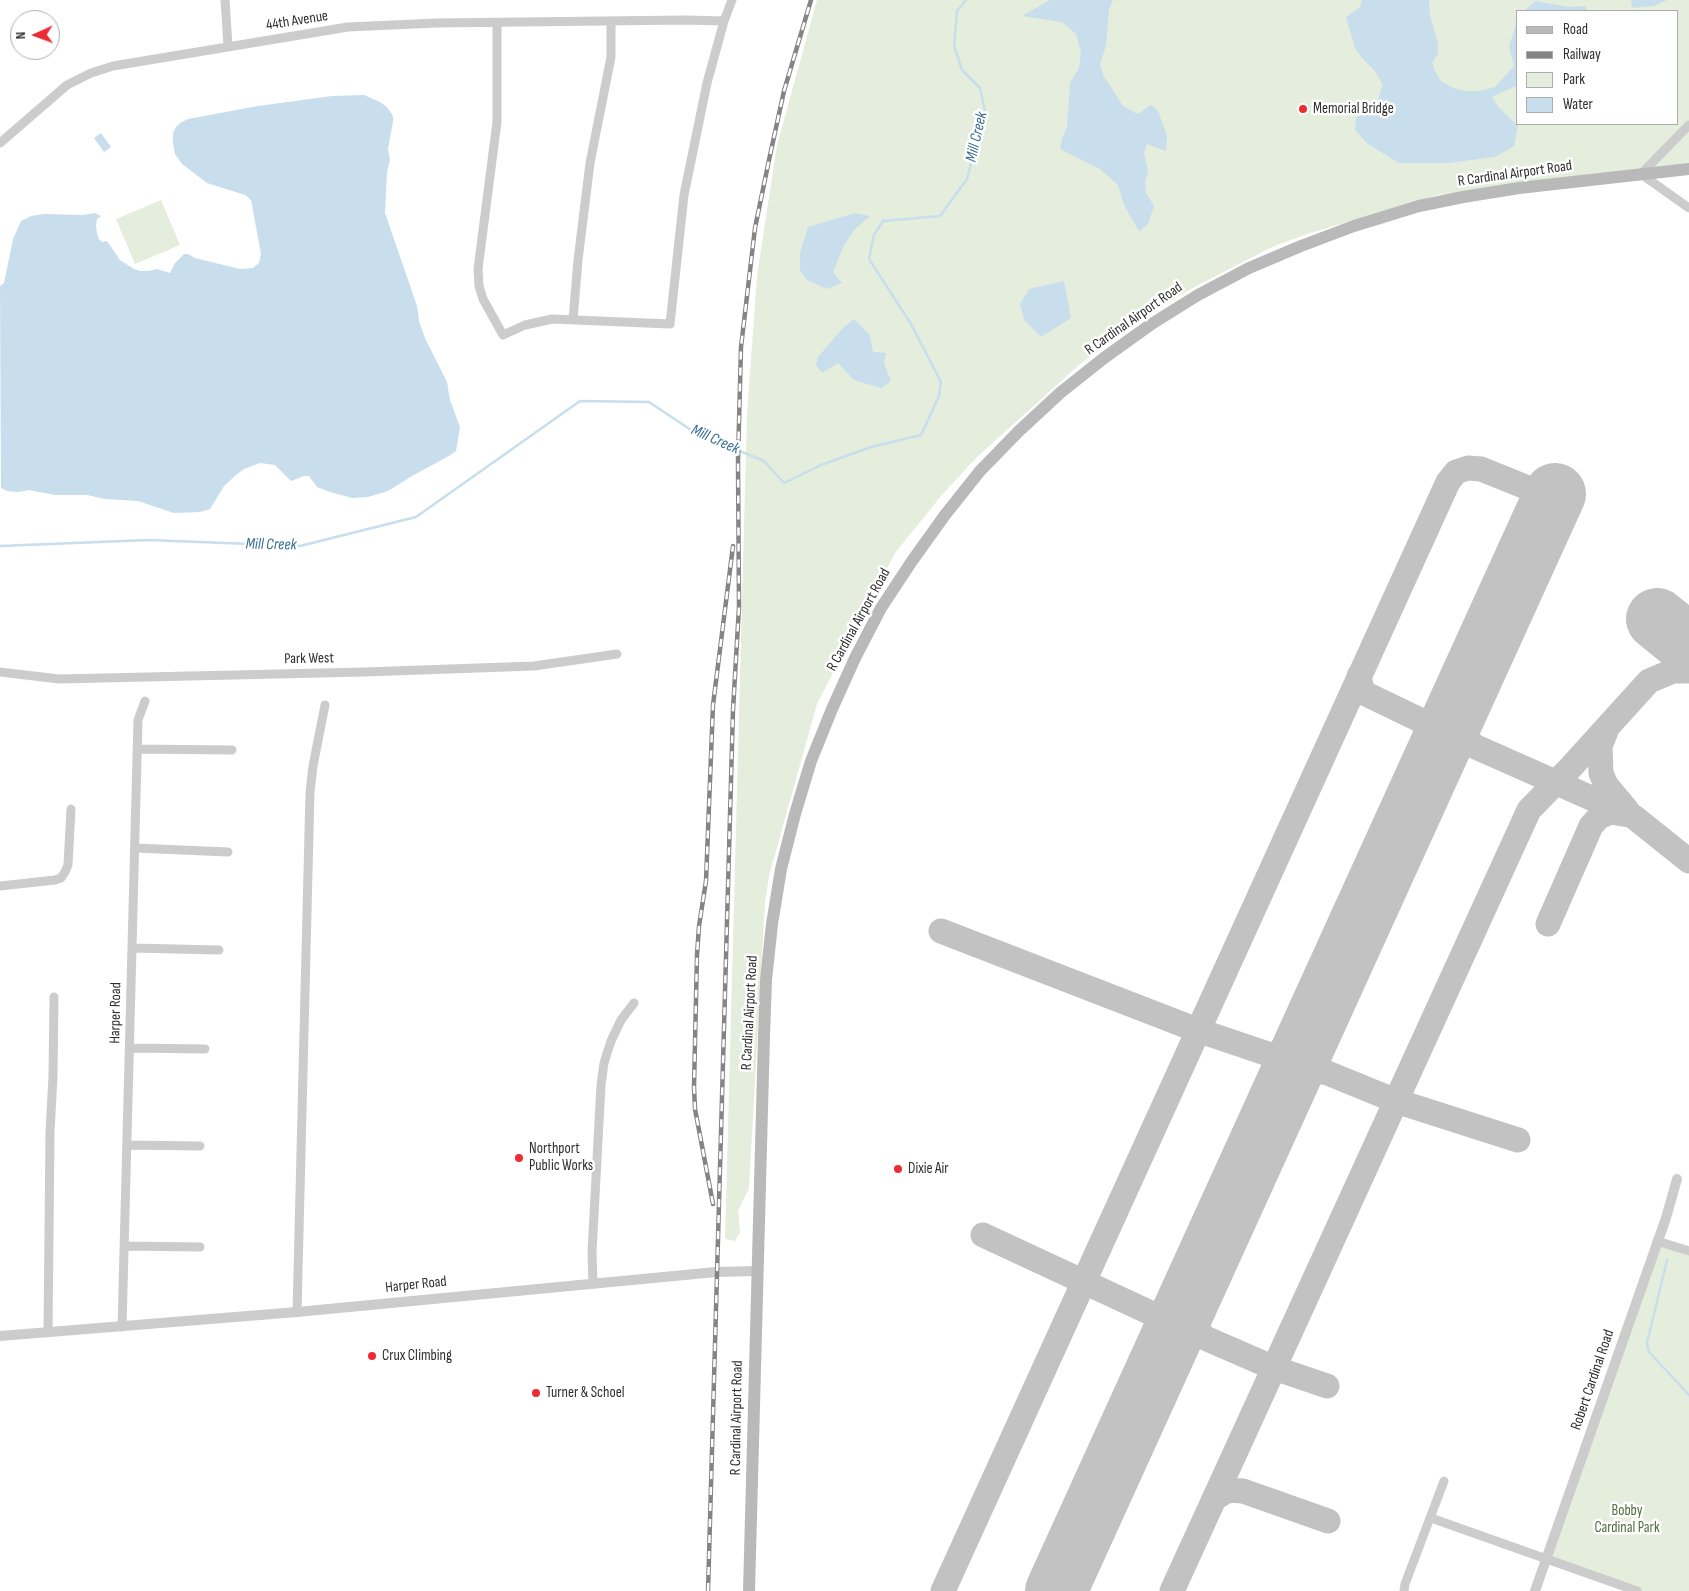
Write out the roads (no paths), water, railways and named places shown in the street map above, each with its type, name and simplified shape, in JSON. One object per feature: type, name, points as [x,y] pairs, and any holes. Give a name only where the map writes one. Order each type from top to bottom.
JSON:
[{"type":"main road","name":"R Cardinal Airport Road","points":[[749,1591],[766,980],[772,924],[794,814],[811,761],[832,708],[855,658],[881,608],[912,561],[945,515],[980,472],[1019,431],[1060,393],[1150,325],[1198,295],[1249,268],[1354,226],[1408,209],[1510,189],[1689,169]]},
{"type":"street","points":[[225,0],[228,46]]},
{"type":"street","points":[[496,23],[497,122],[478,269],[479,286],[489,313],[503,335],[538,320],[552,319],[670,324],[684,195],[707,83],[724,21],[732,0]]},
{"type":"street","name":"44th Avenue","points":[[0,143],[67,85],[91,73],[113,66],[228,46],[348,26],[686,20],[724,21]]},
{"type":"street","points":[[573,320],[587,183],[612,57],[611,22]]},
{"type":"street","points":[[1689,125],[1641,174],[1689,208]]},
{"type":"street","name":"Park West","points":[[0,672],[60,679],[365,672],[534,666],[617,654]]},
{"type":"street","name":"Harper Road","points":[[122,1327],[138,720],[145,701]]},
{"type":"street","points":[[296,1312],[310,792],[325,705]]},
{"type":"street","points":[[138,749],[232,750]]},
{"type":"street","points":[[0,886],[61,878],[66,872],[68,865],[71,809]]},
{"type":"street","points":[[135,848],[228,852]]},
{"type":"street","points":[[132,948],[219,950]]},
{"type":"street","points":[[48,1332],[50,1132],[54,1076],[54,997]]},
{"type":"street","points":[[593,1284],[592,1252],[600,1086],[604,1063],[611,1041],[620,1020],[634,1003]]},
{"type":"street","points":[[130,1048],[205,1049]]},
{"type":"street","points":[[128,1145],[200,1146]]},
{"type":"street","name":"Robert Cardinal Road","points":[[1535,1591],[1677,1179]]},
{"type":"street","points":[[1657,1241],[1689,1251]]},
{"type":"street","points":[[124,1246],[200,1248]]},
{"type":"street","name":"Harper Road","points":[[0,1336],[296,1312],[716,1272],[757,1271]]},
{"type":"street","points":[[1404,1591],[1444,1481]]},
{"type":"street","points":[[1431,1518],[1637,1591]]},
{"type":"water","points":[[1050,0],[1113,0],[1109,10],[1106,45],[1100,64],[1103,75],[1123,106],[1138,114],[1151,105],[1158,111],[1167,136],[1166,151],[1147,144],[1144,153],[1148,171],[1145,181],[1146,193],[1154,206],[1148,224],[1139,231],[1124,205],[1118,185],[1100,169],[1060,149],[1067,127],[1070,83],[1079,68],[1081,52],[1076,34],[1062,22],[1022,16]]},
{"type":"water","points":[[1362,0],[1429,0],[1430,16],[1438,43],[1438,54],[1432,62],[1435,71],[1441,81],[1453,88],[1466,91],[1480,91],[1495,87],[1514,66],[1509,47],[1516,24],[1516,86],[1492,97],[1499,108],[1518,126],[1514,146],[1495,157],[1448,163],[1399,163],[1368,144],[1355,130],[1356,117],[1367,114],[1377,102],[1383,85],[1374,70],[1355,48],[1346,17],[1360,7]]},
{"type":"water","points":[[1631,0],[1667,0],[1654,6],[1632,8]]},
{"type":"water","points":[[1536,1],[1569,7],[1586,6],[1587,10],[1525,10]]},
{"type":"water","points":[[364,95],[387,107],[393,116],[388,149],[390,160],[387,172],[385,213],[417,306],[419,321],[425,338],[447,382],[450,400],[460,427],[456,451],[388,491],[368,497],[352,498],[317,487],[309,476],[291,481],[275,465],[260,463],[244,469],[236,475],[224,486],[210,509],[200,512],[174,513],[138,501],[105,499],[87,495],[55,495],[29,490],[19,492],[7,491],[1,488],[0,286],[4,283],[13,239],[21,221],[31,216],[44,214],[82,215],[95,213],[101,216],[97,219],[96,225],[99,239],[102,242],[107,241],[120,260],[140,271],[157,269],[170,273],[175,263],[184,254],[240,269],[253,268],[259,263],[261,254],[251,200],[245,195],[207,183],[182,164],[175,154],[173,144],[173,133],[176,127],[188,119],[258,106],[332,96]]},
{"type":"water","points":[[101,133],[111,147],[104,152],[94,138]]},
{"type":"water","points":[[855,213],[870,216],[855,229],[844,245],[833,272],[842,283],[827,289],[807,280],[800,270],[800,253],[808,227]]},
{"type":"water","points":[[1064,281],[1071,318],[1041,337],[1024,320],[1020,304],[1029,289]]},
{"type":"water","points":[[854,319],[870,335],[873,352],[886,353],[884,363],[891,381],[881,388],[854,380],[838,363],[822,373],[816,365],[818,357],[843,328]]},
{"type":"waterway","name":"Mill Creek","points":[[0,546],[149,540],[300,546],[416,517],[580,401],[649,402],[694,432],[764,461],[784,483],[821,465],[871,447],[921,435],[939,396],[941,382],[911,324],[869,259],[874,235],[883,221],[940,216],[967,179],[985,111],[980,88],[962,70],[954,46],[957,11],[966,0]]},
{"type":"waterway","points":[[1667,1260],[1647,1343],[1649,1352],[1689,1395]]},
{"type":"railway","points":[[708,1591],[733,710],[739,607],[738,460],[741,347],[755,228],[784,91],[811,0]]},
{"type":"railway","points":[[713,1204],[695,1109],[697,955],[699,926],[706,881],[713,705],[733,546]]},
{"type":"place","name":"Memorial Bridge","points":[[1303,109]]},
{"type":"place","name":"Northport Public Works","points":[[519,1158]]},
{"type":"place","name":"Dixie Air","points":[[898,1169]]},
{"type":"place","name":"Crux Climbing","points":[[372,1356]]},
{"type":"place","name":"Turner & Schoel","points":[[536,1393]]},
{"type":"park label","name":"Bobby Cardinal Park","points":[[1627,1520]]}]
